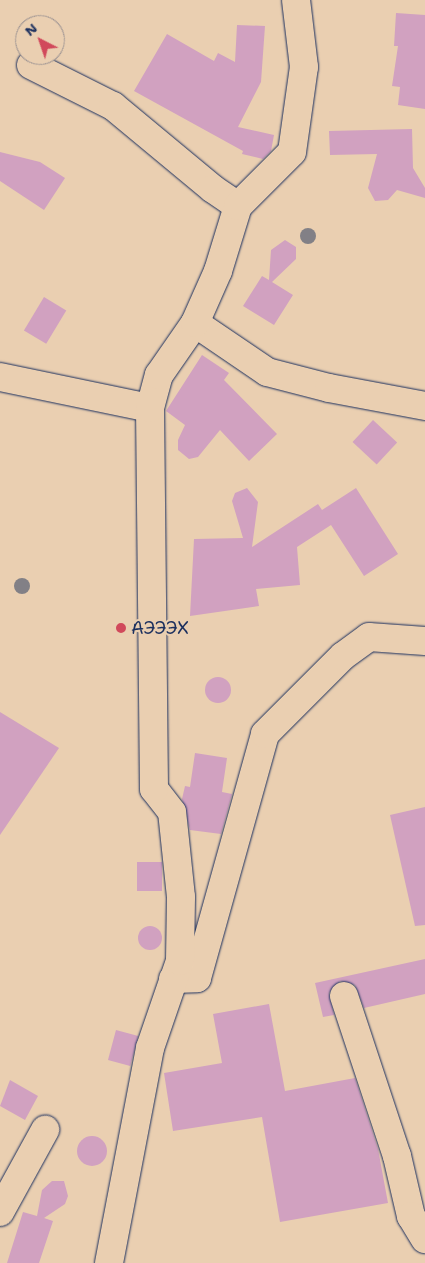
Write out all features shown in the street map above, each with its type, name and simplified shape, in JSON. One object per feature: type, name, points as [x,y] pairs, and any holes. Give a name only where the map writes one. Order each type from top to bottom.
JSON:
[{"type":"street","points":[[109,1263],[150,1048],[180,961],[181,897],[172,812],[154,789],[150,408],[160,375],[195,323],[218,271],[238,206],[292,152],[304,67],[296,0]]},
{"type":"street","points":[[32,65],[112,106],[213,189],[238,206]]},
{"type":"street","points":[[195,323],[267,372],[329,388],[425,406]]},
{"type":"street","points":[[0,377],[150,408]]},
{"type":"street","points":[[173,979],[197,978],[265,734],[343,656],[369,637],[425,641]]},
{"type":"street","points":[[344,996],[397,1156],[411,1216],[425,1239]]},
{"type":"street","points":[[0,1212],[45,1130]]},
{"type":"building","points":[[396,13],[425,15],[425,109],[398,105],[400,87],[392,86],[398,46],[394,46]]},
{"type":"building","points":[[237,25],[265,26],[261,82],[238,127],[274,135],[271,151],[263,159],[242,154],[243,151],[134,91],[167,34],[214,61],[218,53],[235,62]]},
{"type":"building","points":[[412,129],[413,168],[425,188],[425,198],[397,190],[388,200],[375,201],[368,188],[377,154],[330,155],[329,131]]},
{"type":"building","points":[[0,152],[40,162],[65,178],[44,210],[0,181]]},
{"type":"building","points":[[285,240],[296,247],[296,259],[272,282],[293,295],[274,325],[243,306],[262,276],[269,280],[271,250]]},
{"type":"building","points":[[44,297],[66,310],[46,344],[24,330]]},
{"type":"building","points":[[202,355],[229,373],[224,380],[277,434],[249,461],[220,430],[198,457],[189,459],[178,450],[178,440],[185,425],[166,411]]},
{"type":"building","points":[[373,420],[397,443],[377,464],[353,442]]},
{"type":"building","points":[[247,488],[258,502],[252,547],[318,504],[322,510],[356,488],[398,554],[364,576],[331,525],[297,547],[300,585],[256,589],[259,606],[190,616],[194,539],[243,538],[232,501],[235,493]]},
{"type":"building","points":[[218,677],[227,681],[231,690],[227,699],[218,703],[209,699],[205,690],[209,681]]},
{"type":"building","points":[[0,712],[59,748],[0,835]]},
{"type":"building","points":[[195,753],[227,758],[222,792],[232,794],[221,834],[190,830],[182,799],[185,786],[190,787]]},
{"type":"building","points":[[425,807],[425,925],[415,926],[390,815]]},
{"type":"building","points":[[137,862],[162,862],[162,891],[137,891]]},
{"type":"building","points":[[150,926],[155,927],[161,933],[161,943],[155,949],[150,950],[145,949],[139,943],[138,938],[139,933],[145,927]]},
{"type":"building","points":[[425,959],[425,994],[364,1008],[355,985],[340,981],[329,993],[334,1015],[323,1017],[315,983]]},
{"type":"building","points":[[269,1004],[285,1091],[355,1078],[378,1149],[388,1203],[280,1222],[262,1117],[173,1131],[164,1073],[222,1063],[213,1014]]},
{"type":"building","points":[[116,1030],[138,1036],[130,1066],[108,1060]]},
{"type":"building","points":[[10,1080],[38,1096],[25,1120],[0,1106]]},
{"type":"building","points":[[92,1136],[98,1137],[106,1145],[106,1157],[98,1165],[92,1166],[86,1165],[78,1157],[77,1151],[78,1145],[86,1137]]},
{"type":"building","points":[[52,1181],[64,1181],[68,1196],[65,1204],[44,1218],[53,1221],[39,1263],[7,1263],[23,1212],[37,1216],[42,1190]]},
{"type":"place","name":"АЭЭЭХ","points":[[121,628]]}]
